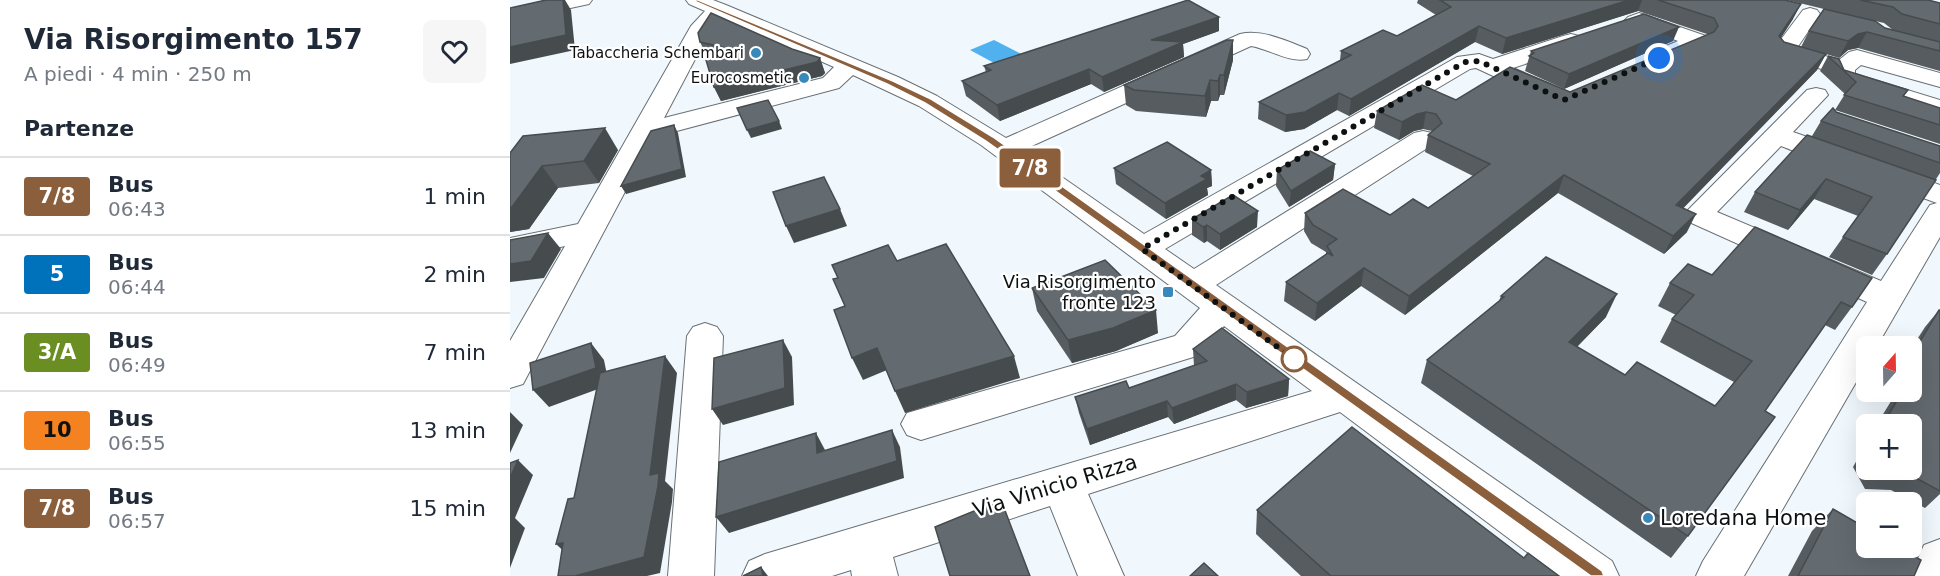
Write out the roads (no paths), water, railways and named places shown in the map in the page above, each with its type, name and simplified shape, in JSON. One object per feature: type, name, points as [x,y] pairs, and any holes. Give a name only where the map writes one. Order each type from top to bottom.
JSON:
[{"type":"street","points":[[510,15],[582,0]]},
{"type":"street","points":[[510,374],[702,26],[707,4],[928,101],[997,144],[1596,576]]},
{"type":"street","points":[[1834,19],[1800,13],[1784,51],[1844,68]]},
{"type":"street","points":[[1492,67],[1640,19],[1698,41],[1636,68]]},
{"type":"street","points":[[997,144],[1248,39],[1271,43],[1299,54]]},
{"type":"street","points":[[1940,80],[1857,57],[1844,68],[1844,78],[1940,108]]},
{"type":"street","points":[[1142,249],[1465,62],[1479,61],[1564,100]]},
{"type":"street","points":[[645,131],[831,83],[849,65]]},
{"type":"street","points":[[997,144],[1096,94]]},
{"type":"street","points":[[1816,94],[1698,215],[1889,298]]},
{"type":"street","points":[[1776,135],[1940,195]]},
{"type":"street","points":[[1192,285],[1423,139]]},
{"type":"street","points":[[1719,576],[1940,212]]},
{"type":"street","points":[[510,248],[590,231]]},
{"type":"street","points":[[921,424],[1187,346],[1221,306]]},
{"type":"street","points":[[691,576],[705,336]]},
{"type":"street","name":"Via Vinicio Rizza","points":[[765,576],[871,560],[1062,483],[1345,396]]},
{"type":"street","points":[[1062,483],[1101,576]]},
{"type":"street","points":[[1933,576],[1940,560]]},
{"type":"water","points":[[994,40],[1031,59],[1007,70],[970,50]]},
{"type":"place","name":"Tabaccheria Schembari","points":[[756,53]]},
{"type":"place","name":"Eurocosmetic","points":[[804,78]]},
{"type":"place","name":"Via Risorgimento fronte 123","points":[[1168,292]]},
{"type":"place","name":"Loredana Home","points":[[1648,518]]}]
